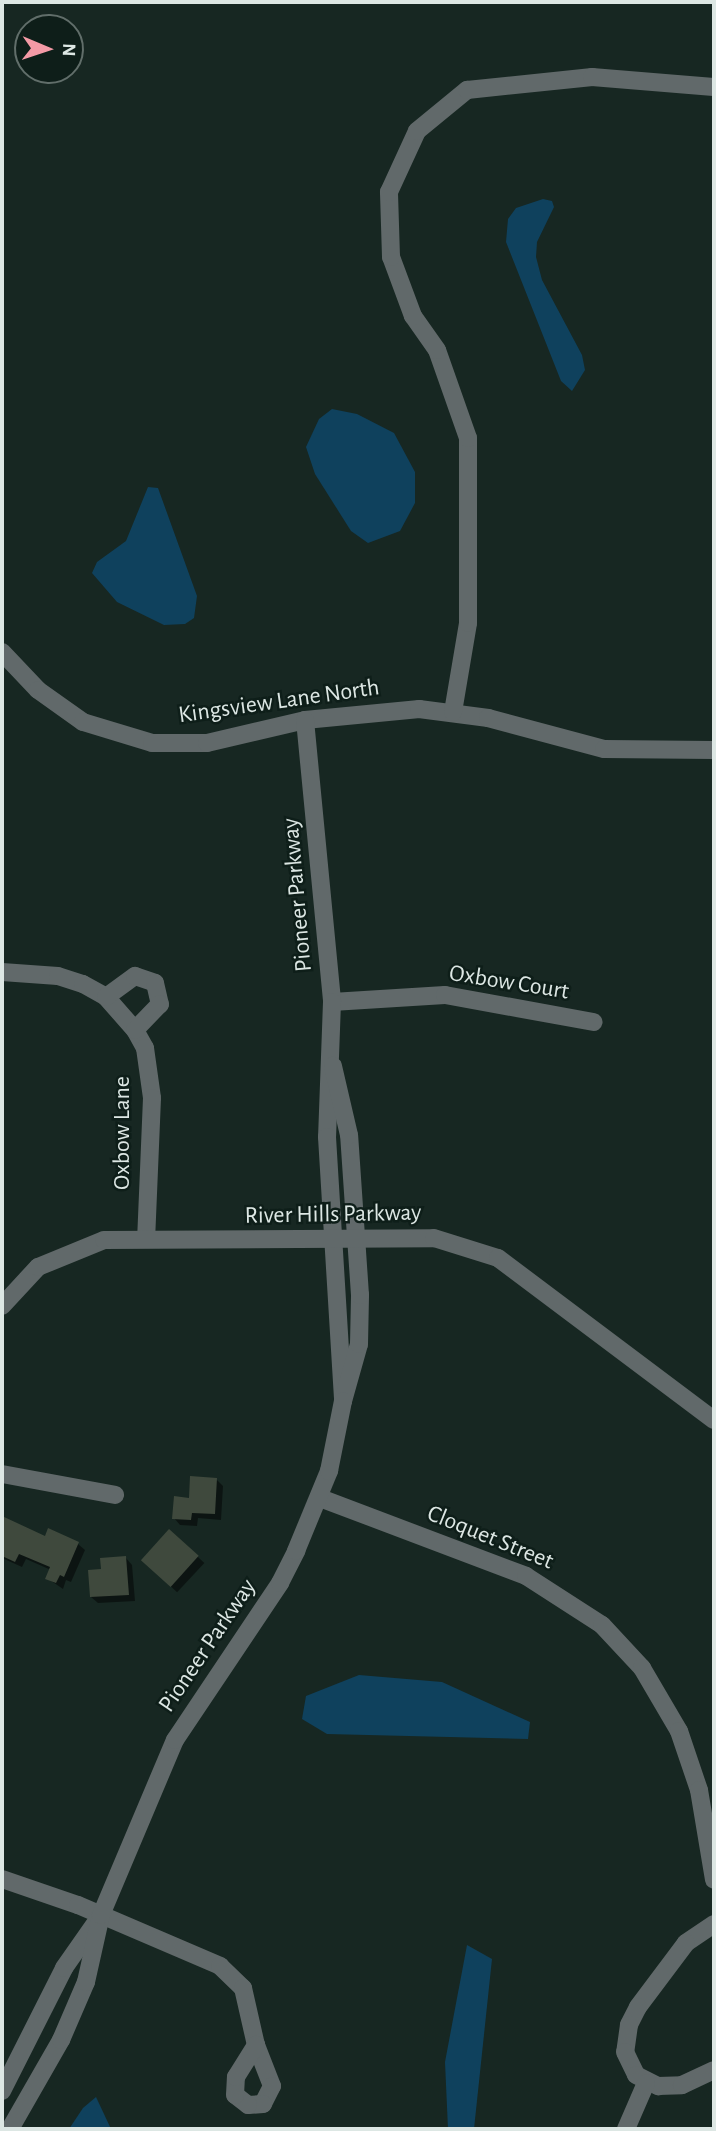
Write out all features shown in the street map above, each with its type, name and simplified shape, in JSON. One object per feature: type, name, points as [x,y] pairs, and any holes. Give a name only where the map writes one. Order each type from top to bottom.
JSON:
[{"type":"street","points":[[453,712],[468,623],[468,438],[437,350],[413,316],[391,257],[389,192],[417,131],[467,90],[592,78],[714,87]]},
{"type":"street","name":"Kingsview Lane North","points":[[2,652],[38,691],[83,722],[152,743],[207,743],[305,720],[377,711],[453,712],[604,749],[714,750]]},
{"type":"street","name":"Pioneer Parkway","points":[[305,720],[332,1002],[333,1066],[327,1137],[331,1239],[343,1401]]},
{"type":"street","name":"Oxbow Lane","points":[[2,972],[58,976],[106,997],[135,1030],[145,1048],[152,1098],[146,1239]]},
{"type":"street","points":[[106,997],[135,976],[155,983],[160,1004],[135,1030]]},
{"type":"street","name":"Oxbow Court","points":[[332,1002],[445,995],[594,1021]]},
{"type":"street","name":"Pioneer Parkway","points":[[10,2129],[61,2040],[81,1994],[101,1915],[175,1740],[280,1583],[320,1498],[359,1343],[357,1238],[349,1135],[333,1066]]},
{"type":"street","name":"River Hills Parkway","points":[[2,1306],[38,1267],[60,1255],[104,1240],[434,1238],[498,1258],[714,1420]]},
{"type":"street","points":[[2,1474],[115,1495]]},
{"type":"street","name":"Cloquet Street","points":[[320,1498],[526,1576],[602,1625],[642,1668],[679,1731],[699,1790],[714,1880]]},
{"type":"street","points":[[2,1879],[101,1915],[220,1966],[243,1988],[256,2045]]},
{"type":"street","name":"Pioneer Parkway","points":[[2,2091],[64,1968],[101,1915]]},
{"type":"street","points":[[714,1924],[686,1943],[629,2025],[625,2052],[636,2075],[646,2083],[682,2085],[714,2070]]},
{"type":"street","points":[[626,2129],[646,2083]]},
{"type":"water","points":[[543,199],[552,201],[554,207],[537,242],[536,257],[542,280],[582,355],[585,370],[572,391],[561,381],[506,242],[508,219],[516,208]]},
{"type":"water","points":[[332,409],[357,414],[394,433],[415,472],[415,503],[400,531],[368,543],[351,531],[315,474],[306,447],[319,419]]},
{"type":"water","points":[[148,487],[158,488],[197,596],[194,618],[185,624],[164,625],[117,602],[92,573],[97,562],[126,541]]},
{"type":"water","points":[[359,1675],[442,1682],[530,1722],[528,1739],[327,1734],[302,1719],[306,1696]]},
{"type":"water","points":[[467,1945],[492,1959],[474,2129],[448,2129],[445,2062]]},
{"type":"water","points":[[96,2097],[111,2129],[69,2129],[83,2108]]},
{"type":"building","points":[[190,1476],[217,1478],[215,1514],[192,1513],[191,1520],[172,1519],[174,1496],[189,1498]]},
{"type":"building","points":[[2,1516],[45,1536],[48,1528],[79,1542],[64,1577],[60,1575],[56,1583],[45,1579],[50,1567],[19,1554],[15,1562],[2,1556]]},
{"type":"building","points":[[169,1529],[199,1556],[171,1587],[141,1560]]},
{"type":"building","points":[[126,1556],[129,1595],[90,1597],[88,1570],[101,1569],[100,1558]]}]
